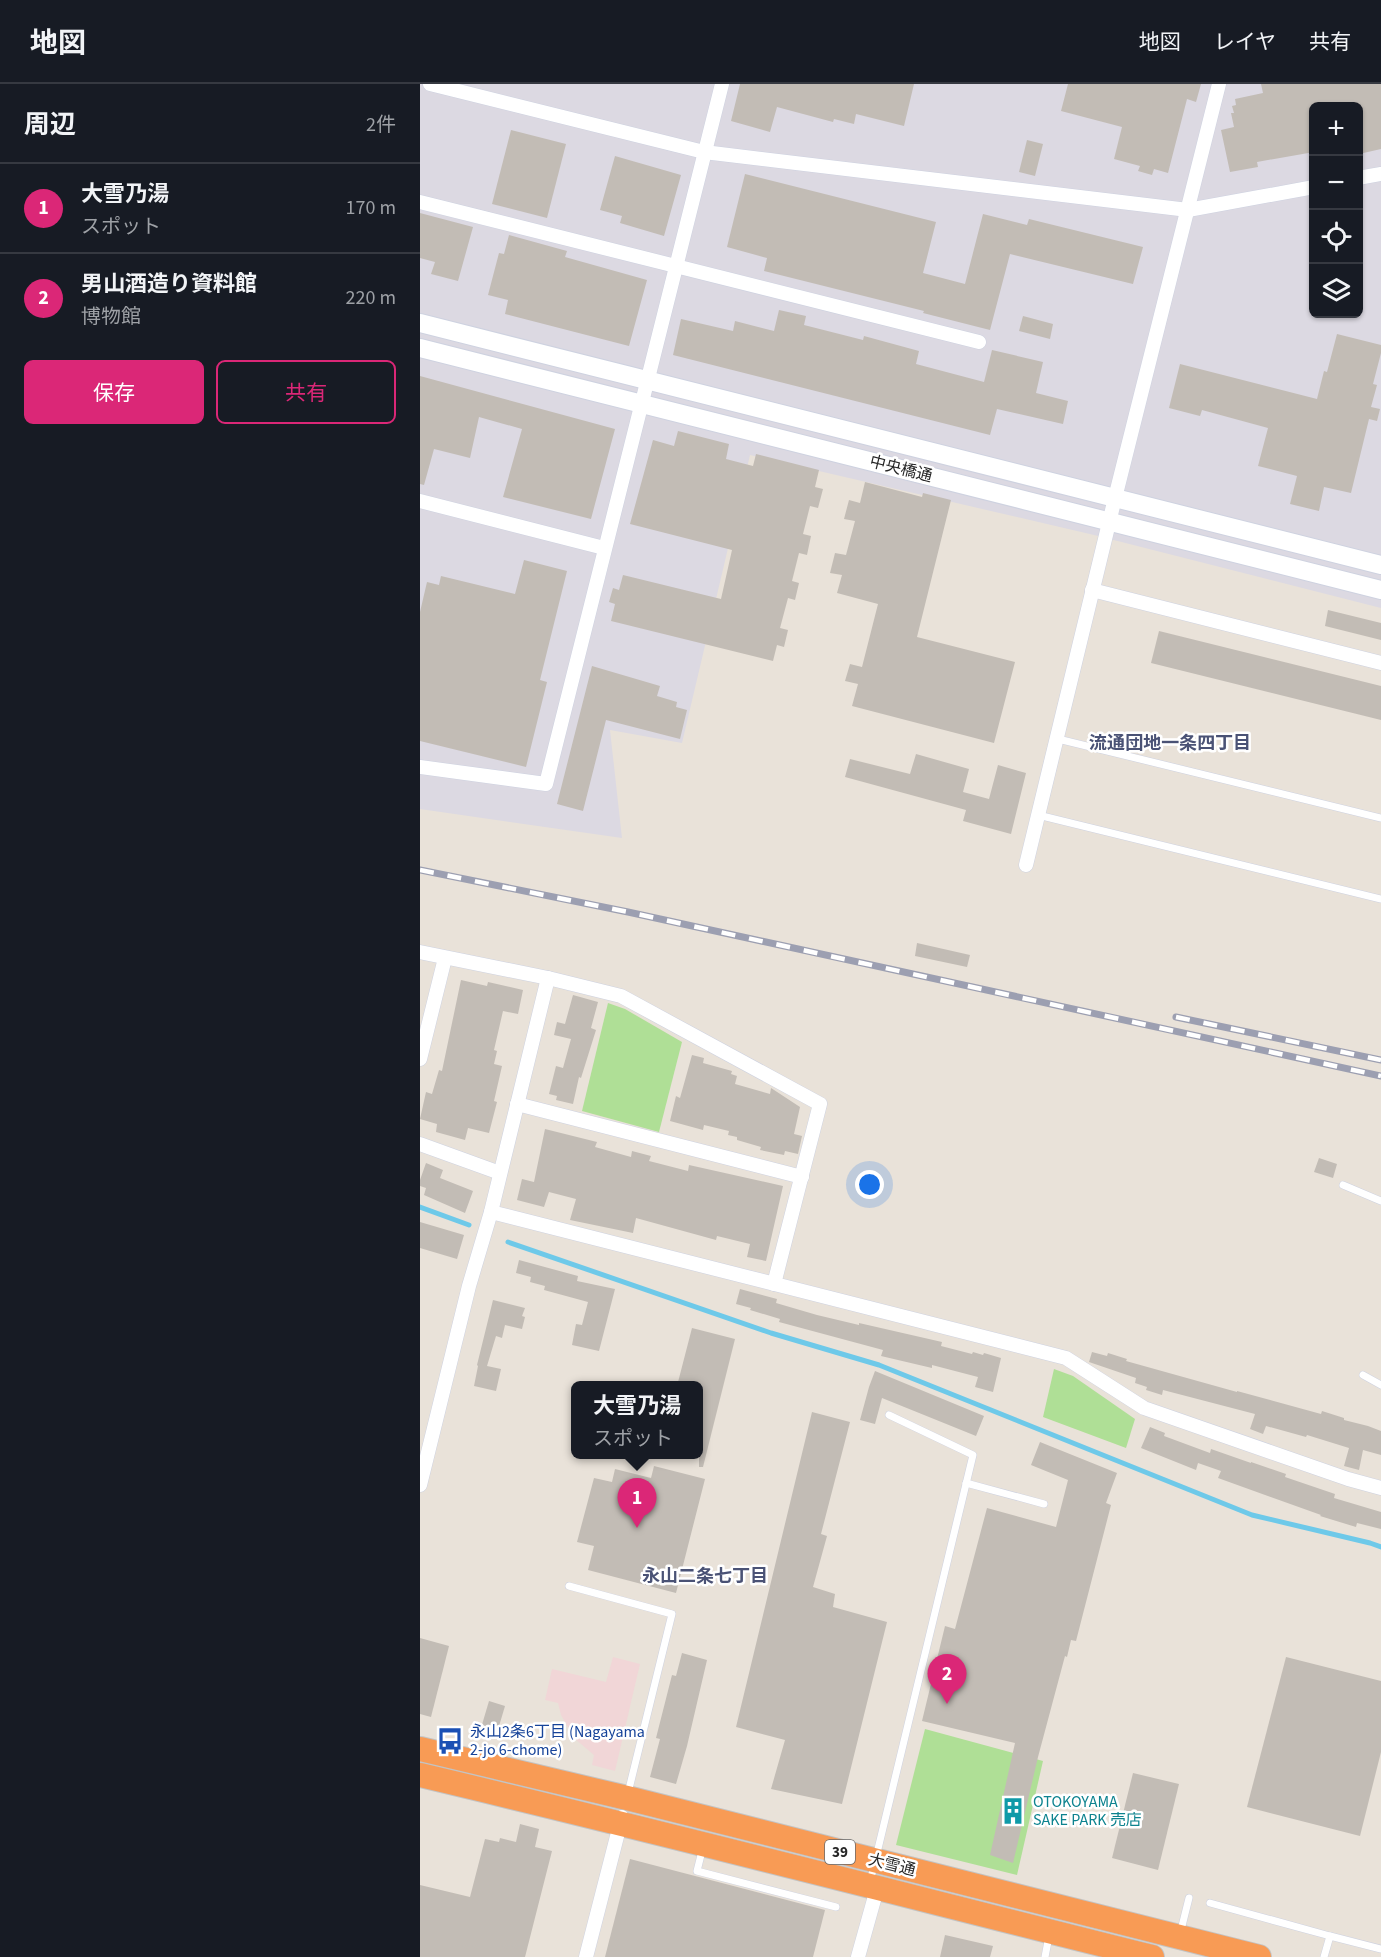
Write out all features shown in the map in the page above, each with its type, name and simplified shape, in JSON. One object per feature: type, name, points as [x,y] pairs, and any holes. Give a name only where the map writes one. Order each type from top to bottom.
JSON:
[{"type":"highway","name":"大雪通","points":[[420,1749],[627,1798],[1259,1957]]},
{"type":"highway","name":"大雪通","points":[[420,1775],[1050,1931],[1106,1951],[1152,1957]]},
{"type":"main road","name":"中央橋通","points":[[420,323],[1381,566]]},
{"type":"main road","name":"中央橋通","points":[[420,348],[1381,590]]},
{"type":"street","points":[[430,84],[704,152],[1188,210],[1309,188]]},
{"type":"street","points":[[420,766],[546,784],[722,84]]},
{"type":"street","points":[[1026,865],[1109,521],[1219,84]]},
{"type":"street","points":[[1363,177],[1381,174]]},
{"type":"street","points":[[420,202],[978,342]]},
{"type":"street","points":[[420,501],[604,548]]},
{"type":"street","points":[[1092,590],[1381,663]]},
{"type":"street","points":[[420,952],[548,978],[621,996],[820,1104],[774,1284]]},
{"type":"street","points":[[420,1059],[445,958]]},
{"type":"street","points":[[420,1485],[469,1286],[491,1212],[548,978]]},
{"type":"street","points":[[517,1104],[802,1177]]},
{"type":"street","points":[[420,1144],[500,1173]]},
{"type":"street","points":[[491,1212],[1066,1359],[1144,1408],[1348,1479],[1381,1488]]},
{"type":"street","points":[[586,1957],[627,1798]]},
{"type":"street","points":[[858,1957],[873,1888]]},
{"type":"lane","points":[[1058,739],[1381,818]]},
{"type":"lane","points":[[1038,815],[1381,898]]},
{"type":"lane","points":[[1343,1185],[1381,1201]]},
{"type":"lane","points":[[1363,1375],[1381,1385]]},
{"type":"lane","points":[[873,1888],[874,1861],[973,1455],[889,1415]]},
{"type":"lane","points":[[966,1483],[1044,1504]]},
{"type":"lane","points":[[569,1586],[672,1614],[627,1798]]},
{"type":"lane","points":[[704,1844],[697,1871],[836,1907]]},
{"type":"lane","points":[[1179,1937],[1189,1898]]},
{"type":"lane","points":[[1210,1904],[1381,1949]]},
{"type":"lane","points":[[1045,1957],[1050,1931]]},
{"type":"lane","points":[[1324,1957],[1329,1936]]},
{"type":"shaded area","points":[[420,84],[1381,84],[1381,608],[1094,535],[750,455],[682,743],[610,730],[622,838],[420,809]]},
{"type":"shaded area","points":[[613,1657],[640,1664],[615,1771],[592,1765],[594,1755],[574,1738],[561,1715],[558,1703],[545,1700],[552,1669],[606,1682]]},
{"type":"green space","points":[[608,1003],[625,1009],[682,1042],[659,1132],[582,1111]]},
{"type":"green space","points":[[1054,1369],[1073,1376],[1135,1419],[1126,1448],[1043,1417]]},
{"type":"green space","points":[[925,1729],[1043,1761],[1017,1875],[896,1845]]},
{"type":"building","points":[[740,84],[914,84],[904,126],[856,114],[854,124],[834,119],[833,122],[777,107],[770,132],[731,121]]},
{"type":"building","points":[[1068,84],[1201,84],[1196,102],[1187,99],[1168,173],[1154,169],[1152,175],[1138,171],[1140,166],[1114,159],[1122,127],[1061,111]]},
{"type":"building","points":[[1261,84],[1381,84],[1381,149],[1363,153],[1363,102],[1309,102],[1309,153],[1257,162],[1258,167],[1230,172],[1221,130],[1234,127],[1231,113],[1234,113],[1232,106],[1236,105],[1235,99],[1263,93]]},
{"type":"building","points":[[511,130],[566,144],[547,218],[492,204]]},
{"type":"building","points":[[1027,140],[1043,144],[1035,176],[1019,172]]},
{"type":"building","points":[[615,156],[681,175],[664,236],[620,223],[622,216],[600,210]]},
{"type":"building","points":[[745,174],[936,222],[923,273],[965,284],[983,214],[1027,225],[1029,219],[1143,247],[1133,284],[1010,254],[990,330],[764,271],[767,258],[727,247]]},
{"type":"building","points":[[420,213],[473,227],[458,281],[431,274],[435,262],[420,258]]},
{"type":"building","points":[[509,235],[567,251],[565,257],[647,280],[629,346],[505,314],[508,300],[488,295],[499,253],[504,254]]},
{"type":"building","points":[[779,310],[806,316],[804,325],[863,340],[864,336],[919,351],[916,364],[984,382],[992,350],[1043,362],[1036,393],[1068,401],[1063,424],[997,409],[990,435],[673,355],[681,319],[733,331],[735,321],[774,331]]},
{"type":"building","points":[[1023,316],[1053,324],[1050,339],[1019,331]]},
{"type":"building","points":[[1337,334],[1381,345],[1373,384],[1377,385],[1371,407],[1380,409],[1377,421],[1369,419],[1351,493],[1324,487],[1319,511],[1290,504],[1297,476],[1258,466],[1268,428],[1202,410],[1200,416],[1169,408],[1180,364],[1317,399]]},
{"type":"building","points":[[420,376],[615,429],[591,519],[503,497],[522,429],[479,417],[470,458],[434,449],[424,485],[420,484]]},
{"type":"building","points":[[678,431],[729,444],[726,459],[753,466],[756,454],[819,470],[815,487],[823,489],[818,508],[810,506],[803,534],[811,536],[807,555],[799,553],[792,581],[799,583],[795,600],[788,598],[780,628],[788,630],[784,647],[777,645],[773,661],[611,621],[615,604],[609,602],[613,588],[619,590],[623,575],[721,599],[732,550],[630,524],[653,440],[674,446]]},
{"type":"building","points":[[865,482],[922,497],[923,493],[951,500],[917,637],[1015,662],[994,743],[852,706],[858,684],[845,681],[850,664],[862,667],[878,604],[837,593],[842,575],[830,573],[835,553],[846,555],[855,521],[844,519],[849,500],[860,503]]},
{"type":"building","points":[[524,560],[567,571],[540,680],[547,682],[526,767],[420,741],[420,612],[427,582],[439,585],[441,576],[515,594]]},
{"type":"building","points":[[1328,610],[1381,623],[1381,640],[1325,626]]},
{"type":"building","points":[[1159,631],[1381,686],[1381,720],[1151,663]]},
{"type":"building","points":[[592,666],[660,686],[657,696],[677,702],[676,707],[687,710],[680,739],[606,720],[583,811],[557,804]]},
{"type":"building","points":[[916,754],[969,769],[963,792],[989,799],[998,765],[1026,773],[1011,834],[963,821],[966,810],[845,777],[850,759],[910,774]]},
{"type":"building","points":[[917,943],[970,955],[967,967],[915,956]]},
{"type":"building","points":[[461,980],[487,986],[488,982],[523,990],[518,1014],[503,1011],[494,1050],[497,1051],[494,1064],[502,1066],[494,1101],[497,1102],[489,1133],[468,1128],[465,1140],[436,1132],[437,1124],[420,1119],[426,1092],[432,1094],[439,1070],[442,1071]]},
{"type":"building","points":[[573,995],[598,1002],[591,1028],[596,1030],[581,1078],[579,1077],[573,1104],[556,1100],[557,1096],[549,1094],[556,1066],[563,1068],[571,1039],[554,1035],[557,1022],[565,1024]]},
{"type":"building","points":[[692,1055],[704,1058],[703,1063],[732,1071],[731,1074],[737,1076],[735,1084],[770,1094],[771,1088],[800,1107],[794,1134],[802,1136],[798,1154],[785,1151],[784,1155],[760,1150],[761,1147],[728,1135],[729,1131],[704,1125],[703,1130],[670,1121],[676,1096],[680,1098]]},
{"type":"building","points":[[545,1129],[597,1142],[595,1147],[631,1157],[632,1151],[651,1156],[649,1161],[688,1171],[689,1165],[783,1186],[766,1261],[747,1257],[750,1244],[717,1236],[716,1240],[636,1218],[633,1233],[570,1220],[576,1199],[549,1192],[544,1207],[517,1200],[522,1179],[534,1182]]},
{"type":"building","points":[[1319,1158],[1337,1164],[1333,1178],[1314,1172]]},
{"type":"building","points":[[426,1163],[443,1170],[440,1178],[473,1191],[465,1213],[424,1195],[426,1188],[420,1186],[420,1180]]},
{"type":"building","points":[[420,1222],[464,1235],[457,1259],[420,1248]]},
{"type":"building","points":[[519,1260],[578,1276],[577,1281],[615,1289],[599,1351],[572,1345],[576,1324],[582,1325],[588,1302],[544,1290],[545,1286],[530,1282],[531,1277],[516,1273]]},
{"type":"building","points":[[740,1289],[777,1299],[776,1303],[817,1315],[942,1342],[941,1346],[972,1354],[973,1352],[983,1355],[984,1353],[1001,1358],[993,1392],[975,1387],[978,1377],[932,1365],[932,1368],[881,1356],[883,1350],[779,1322],[780,1319],[736,1304]]},
{"type":"building","points":[[493,1300],[525,1308],[522,1316],[525,1317],[522,1329],[505,1325],[502,1338],[496,1336],[487,1366],[501,1369],[496,1391],[474,1386]]},
{"type":"building","points":[[692,1328],[735,1339],[703,1467],[699,1467],[699,1459],[703,1459],[703,1381],[678,1381]]},
{"type":"building","points":[[1092,1352],[1107,1356],[1108,1353],[1127,1359],[1126,1361],[1321,1414],[1322,1411],[1368,1426],[1381,1431],[1381,1455],[1363,1450],[1359,1470],[1344,1466],[1349,1448],[1307,1435],[1306,1437],[1266,1426],[1263,1434],[1250,1429],[1255,1414],[1163,1390],[1162,1395],[1146,1390],[1147,1387],[1135,1383],[1136,1378],[1089,1362]]},
{"type":"building","points":[[875,1371],[984,1416],[976,1436],[882,1398],[875,1424],[860,1420]]},
{"type":"building","points":[[812,1412],[850,1422],[821,1534],[827,1536],[813,1587],[835,1594],[833,1607],[887,1622],[842,1804],[771,1789],[785,1740],[736,1727]]},
{"type":"building","points":[[1150,1427],[1165,1433],[1164,1436],[1210,1453],[1211,1449],[1286,1474],[1285,1477],[1335,1494],[1334,1498],[1381,1512],[1381,1529],[1357,1523],[1356,1527],[1320,1516],[1218,1478],[1221,1471],[1198,1463],[1196,1470],[1141,1448]]},
{"type":"building","points":[[1040,1442],[1117,1473],[1106,1503],[1111,1505],[1076,1641],[1071,1640],[1067,1657],[1065,1656],[1013,1863],[990,1855],[1015,1743],[922,1721],[945,1626],[955,1629],[987,1508],[1056,1527],[1068,1480],[1031,1465]]},
{"type":"building","points":[[654,1466],[705,1479],[676,1593],[588,1570],[594,1546],[577,1542],[594,1478],[612,1482],[615,1469],[651,1478]]},
{"type":"building","points":[[420,1638],[449,1646],[431,1717],[420,1714]]},
{"type":"building","points":[[682,1653],[707,1660],[676,1784],[650,1777],[660,1739],[656,1738],[672,1675],[676,1676]]},
{"type":"building","points":[[1286,1657],[1381,1681],[1381,1752],[1360,1836],[1247,1807]]},
{"type":"building","points":[[489,1701],[505,1706],[497,1733],[481,1728]]},
{"type":"building","points":[[1133,1773],[1179,1784],[1158,1870],[1112,1858]]},
{"type":"building","points":[[520,1824],[539,1829],[535,1847],[552,1851],[525,1957],[420,1957],[420,1885],[470,1897],[485,1839],[499,1842],[500,1838],[516,1842]]},
{"type":"building","points":[[630,1859],[825,1910],[813,1957],[605,1957]]},
{"type":"building","points":[[945,1935],[993,1946],[990,1957],[940,1957]]},
{"type":"waterway","points":[[420,1207],[469,1225]]},
{"type":"waterway","points":[[508,1242],[771,1333],[879,1365],[1252,1515],[1381,1547]]},
{"type":"railway","points":[[420,870],[628,912],[1381,1076]]},
{"type":"railway","points":[[1176,1017],[1381,1060]]},
{"type":"place","name":"大雪乃湯","points":[[637,1528]]},
{"type":"place","name":"男山酒造り資料館","points":[[947,1704]]},
{"type":"place","name":"永山2条6丁目 (Nagayama 2-jo 6-chome)","points":[[450,1741]]},
{"type":"place","name":"OTOKOYAMA SAKE PARK 売店","points":[[1013,1811]]},
{"type":"district","name":"流通団地一条四丁目","points":[[1170,743]]},
{"type":"district","name":"永山二条七丁目","points":[[705,1576]]}]
